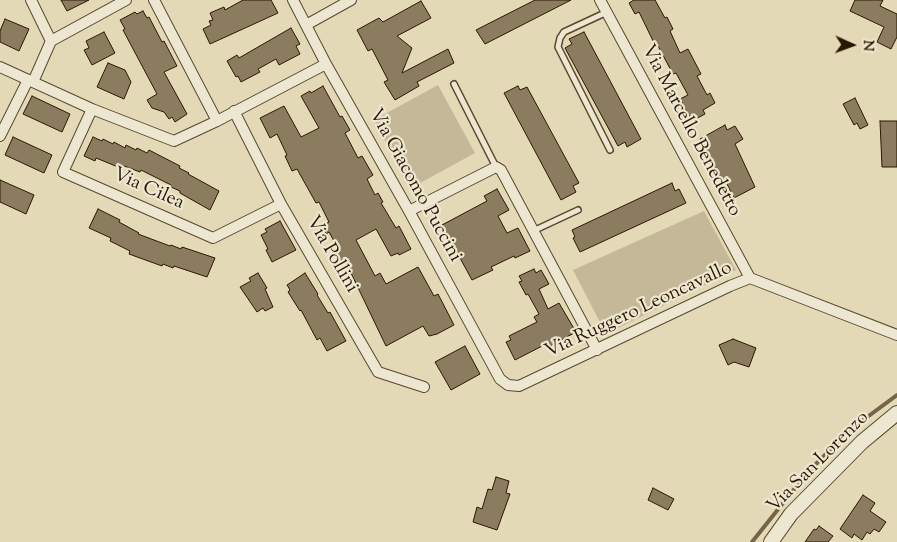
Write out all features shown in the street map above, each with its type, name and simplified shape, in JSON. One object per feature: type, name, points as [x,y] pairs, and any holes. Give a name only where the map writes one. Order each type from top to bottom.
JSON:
[{"type":"street","points":[[31,0],[51,40]]},
{"type":"street","points":[[0,136],[51,40],[126,0]]},
{"type":"street","points":[[154,0],[217,121]]},
{"type":"street","name":"Via Giacomo Puccini","points":[[293,0],[326,64],[409,211],[500,379],[508,385]]},
{"type":"street","points":[[306,25],[351,0]]},
{"type":"street","name":"Via Marcello Benedetto","points":[[600,0],[750,278]]},
{"type":"street","points":[[0,67],[92,109],[174,141],[217,121],[326,64]]},
{"type":"street","name":"Via Cilea","points":[[92,109],[63,172],[213,238],[282,204]]},
{"type":"street","name":"Via Pollini","points":[[234,111],[282,204],[378,372],[424,387]]},
{"type":"street","points":[[409,211],[496,166],[501,170],[597,350]]},
{"type":"street","name":"Via Ruggero Leoncavallo","points":[[508,385],[519,386],[750,278],[897,335]]},
{"type":"street","name":"Via San Lorenzo","points":[[771,542],[791,514],[862,442],[897,413]]},
{"type":"lane","points":[[607,12],[564,32],[558,47],[610,150]]},
{"type":"lane","points":[[454,84],[496,166]]},
{"type":"lane","points":[[533,230],[578,210]]},
{"type":"shaded area","points":[[438,85],[475,153],[411,188],[374,120]]},
{"type":"shaded area","points":[[704,211],[736,270],[606,334],[573,270]]},
{"type":"building","points":[[61,0],[89,0],[67,11]]},
{"type":"building","points":[[243,0],[271,0],[278,13],[210,44],[203,29],[211,25],[209,21],[213,20],[210,13],[224,7],[225,10]]},
{"type":"building","points":[[535,0],[571,0],[485,44],[476,30]]},
{"type":"building","points":[[634,0],[655,0],[673,29],[670,31],[680,53],[688,49],[701,74],[697,76],[707,95],[710,93],[715,103],[703,110],[705,114],[692,121],[680,99],[688,95],[676,73],[673,74],[658,46],[656,47],[639,12],[635,14],[629,3]]},
{"type":"building","points":[[855,0],[883,0],[880,6],[897,14],[897,37],[891,49],[877,42],[884,27],[850,11]]},
{"type":"building","points":[[421,1],[431,18],[397,36],[412,48],[402,73],[448,49],[454,63],[417,82],[419,86],[395,100],[384,82],[388,80],[372,49],[368,51],[357,30],[379,18],[383,22]]},
{"type":"building","points":[[143,11],[147,18],[149,17],[162,42],[164,41],[177,66],[164,72],[187,114],[175,122],[172,117],[169,119],[164,112],[152,108],[147,100],[157,94],[123,30],[125,29],[120,20],[135,12],[137,14]]},
{"type":"building","points":[[5,19],[29,29],[19,51],[0,42],[0,31]]},
{"type":"building","points":[[291,28],[300,44],[296,46],[300,54],[279,65],[276,59],[258,69],[260,72],[241,82],[238,76],[236,77],[227,61],[237,55],[239,58]]},
{"type":"building","points":[[104,32],[115,53],[92,65],[84,50],[89,48],[86,41]]},
{"type":"building","points":[[584,32],[641,139],[627,147],[625,142],[618,146],[565,48],[572,44],[569,39]]},
{"type":"building","points":[[108,63],[125,70],[131,82],[124,99],[97,87]]},
{"type":"building","points":[[323,86],[340,117],[342,116],[350,130],[345,133],[358,158],[362,156],[373,175],[367,179],[375,195],[378,193],[383,202],[381,203],[396,228],[399,226],[411,249],[399,255],[398,253],[391,256],[376,229],[356,240],[375,276],[380,273],[386,284],[418,267],[434,296],[438,294],[454,325],[437,334],[429,336],[423,326],[386,346],[349,269],[345,271],[336,254],[340,252],[329,232],[326,234],[322,226],[329,222],[319,202],[316,203],[297,169],[292,171],[277,134],[270,138],[260,118],[284,106],[301,137],[319,128],[301,96]]},
{"type":"building","points":[[518,86],[520,90],[527,87],[579,183],[573,186],[576,192],[561,200],[504,93]]},
{"type":"building","points":[[32,96],[70,114],[62,132],[23,114]]},
{"type":"building","points":[[855,98],[868,125],[860,129],[857,123],[854,125],[843,104]]},
{"type":"building","points":[[880,121],[897,121],[897,167],[882,167]]},
{"type":"building","points":[[725,125],[727,130],[735,126],[743,139],[735,144],[755,187],[734,198],[726,182],[724,184],[700,139]]},
{"type":"building","points":[[13,137],[52,155],[44,173],[5,155]]},
{"type":"building","points":[[93,137],[113,144],[114,142],[125,148],[126,145],[147,153],[149,150],[180,166],[179,168],[188,174],[219,191],[210,210],[180,193],[171,185],[141,170],[140,172],[119,164],[118,167],[96,158],[95,161],[84,156]]},
{"type":"building","points":[[0,180],[34,195],[26,214],[0,202]]},
{"type":"building","points":[[672,183],[675,191],[679,189],[686,203],[580,252],[573,238],[575,237],[572,230]]},
{"type":"building","points":[[497,189],[509,210],[498,216],[507,233],[518,228],[530,251],[491,267],[493,270],[472,280],[442,225],[487,201],[484,196]]},
{"type":"building","points":[[98,209],[120,220],[119,222],[138,234],[170,246],[181,249],[182,247],[215,258],[207,277],[174,266],[173,268],[163,264],[162,266],[129,254],[130,251],[110,241],[111,238],[89,228]]},
{"type":"building","points":[[280,221],[296,250],[272,262],[261,235],[267,232],[265,229]]},
{"type":"building","points":[[534,269],[536,273],[541,270],[549,284],[539,289],[548,309],[559,303],[576,332],[550,346],[548,343],[515,360],[506,342],[511,340],[509,336],[537,322],[534,317],[539,314],[519,282],[522,281],[519,276]]},
{"type":"building","points":[[258,273],[267,288],[265,289],[273,307],[265,311],[263,308],[257,312],[240,287],[251,281],[249,278]]},
{"type":"building","points":[[305,273],[346,341],[327,351],[320,338],[317,340],[301,310],[288,292],[290,290],[287,285]]},
{"type":"building","points":[[733,339],[756,348],[749,367],[734,362],[728,365],[719,345]]},
{"type":"building","points":[[465,346],[480,374],[451,390],[435,362]]},
{"type":"building","points":[[496,477],[509,481],[506,493],[510,494],[497,530],[473,522],[477,507],[482,509],[488,489],[492,490]]},
{"type":"building","points":[[653,488],[674,499],[668,510],[648,500]]},
{"type":"building","points":[[863,495],[875,503],[870,511],[886,522],[879,532],[874,529],[870,534],[867,532],[862,540],[854,534],[852,538],[840,529]]},
{"type":"building","points":[[819,526],[833,536],[828,542],[805,542],[814,529],[816,530]]},
{"type":"waterway","points":[[752,542],[807,473],[851,429],[897,395]]}]
